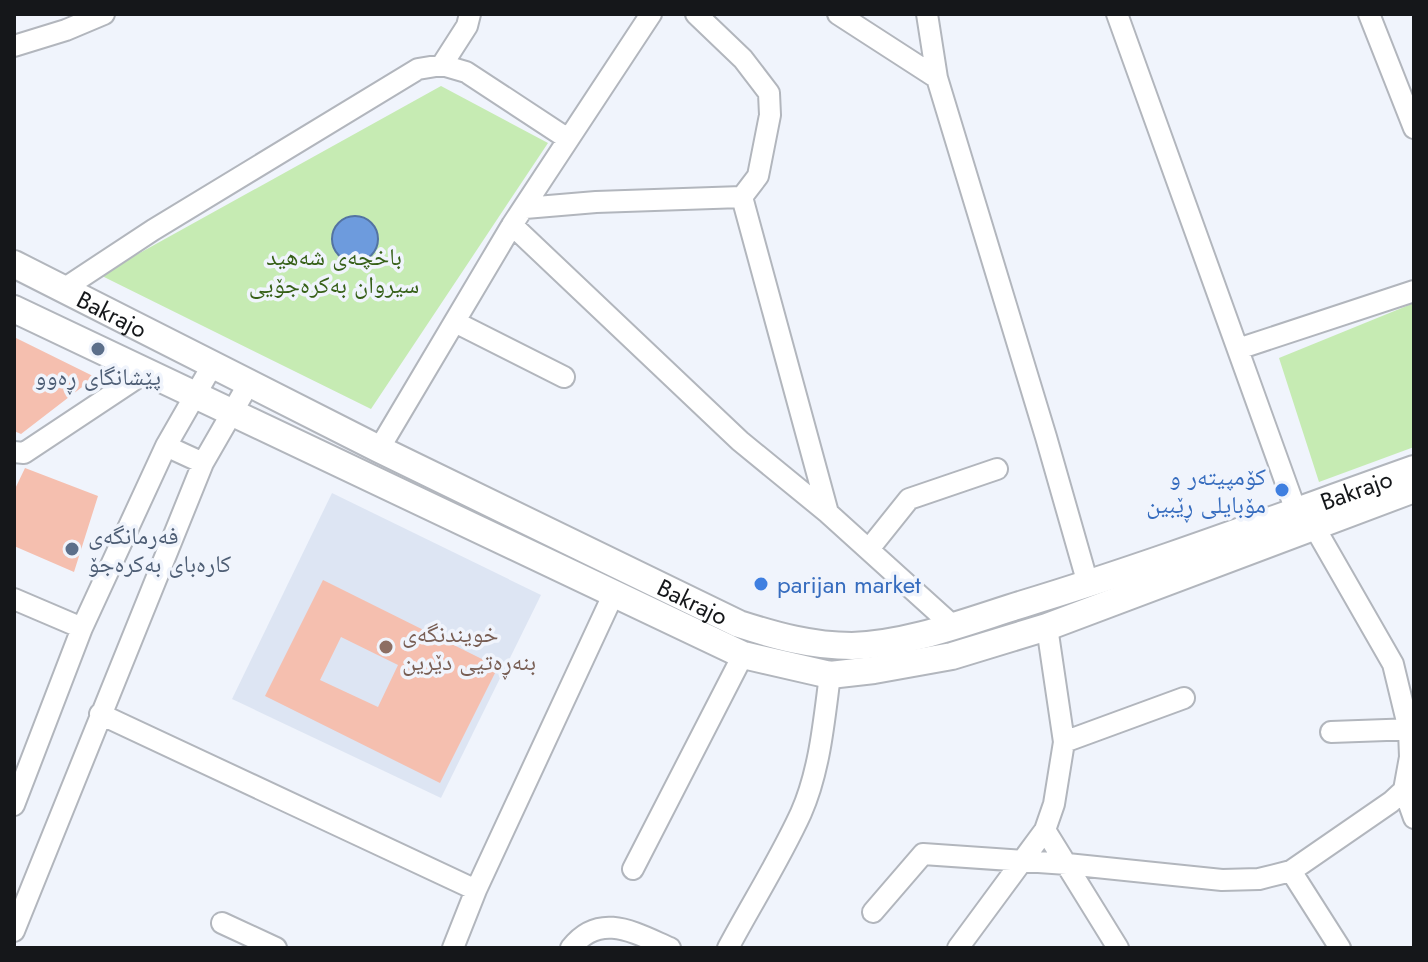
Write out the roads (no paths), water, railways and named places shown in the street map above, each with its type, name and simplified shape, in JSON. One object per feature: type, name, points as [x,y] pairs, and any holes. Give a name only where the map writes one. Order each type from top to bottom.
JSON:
[{"type":"street","points":[[14,46],[61,22],[104,14]]},
{"type":"street","points":[[442,65],[467,26],[470,14]]},
{"type":"street","points":[[379,449],[512,225],[651,14]]},
{"type":"street","points":[[696,14],[743,59],[769,93],[770,115],[758,176],[742,197]]},
{"type":"street","points":[[838,14],[937,78]]},
{"type":"street","points":[[927,14],[937,78],[1088,584]]},
{"type":"street","points":[[1117,14],[1238,349],[1305,519],[1393,664],[1412,729],[1404,790],[1414,818]]},
{"type":"street","points":[[1369,14],[1414,128]]},
{"type":"street","points":[[65,288],[153,230],[418,69],[442,65],[466,72],[568,139]]},
{"type":"street","points":[[525,208],[742,197]]},
{"type":"street","points":[[742,197],[828,513]]},
{"type":"street","points":[[512,225],[740,441],[828,513],[953,626]]},
{"type":"street","name":"Bakrajo","points":[[14,264],[379,449],[725,618],[779,637],[814,643],[852,646],[891,641],[953,626],[1414,489]]},
{"type":"street","points":[[1238,349],[1414,291]]},
{"type":"street","name":"Bakrajo","points":[[14,309],[743,655],[830,675],[952,656],[1047,627],[1305,519],[1414,469]]},
{"type":"street","points":[[455,322],[564,377]]},
{"type":"street","points":[[14,805],[82,628],[166,446],[213,364]]},
{"type":"street","points":[[14,452],[24,453],[146,372]]},
{"type":"street","points":[[14,931],[203,463],[249,383]]},
{"type":"street","points":[[166,446],[203,463]]},
{"type":"street","points":[[869,549],[909,499],[997,469]]},
{"type":"street","points":[[453,948],[476,890],[614,593]]},
{"type":"street","points":[[14,599],[82,628]]},
{"type":"street","points":[[958,948],[1045,830],[1054,804],[1064,742],[1047,627]]},
{"type":"street","points":[[633,869],[743,655]]},
{"type":"street","points":[[728,948],[802,811],[814,770],[830,675]]},
{"type":"street","points":[[1064,742],[1184,698]]},
{"type":"street","points":[[100,714],[476,890]]},
{"type":"street","points":[[1331,732],[1412,729]]},
{"type":"street","points":[[873,912],[923,854],[1239,881],[1259,879],[1291,871],[1404,790]]},
{"type":"street","points":[[1045,830],[1118,948]]},
{"type":"street","points":[[1291,871],[1340,948]]},
{"type":"street","points":[[222,923],[273,947]]},
{"type":"street","points":[[571,948],[591,930],[609,927],[625,929],[670,948]]},
{"type":"water","points":[[355,216],[371,223],[378,239],[371,255],[355,262],[339,255],[332,239],[339,223]]},
{"type":"place","name":"پێشانگای ڕەوو","points":[[98,349]]},
{"type":"place","name":"کۆمپیتەر و مۆبایلی ڕێبین","points":[[1282,490]]},
{"type":"place","name":"فەرمانگەی کارەبای بەکرەجۆ","points":[[72,549]]},
{"type":"place","name":"parijan market","points":[[761,584]]},
{"type":"place","name":"خویندنگەی بنەڕەتیی دێرین","points":[[386,647]]},
{"type":"park label","name":"باخچەی شەهید سیروان بەکرەجۆیی","points":[[334,270]]}]
